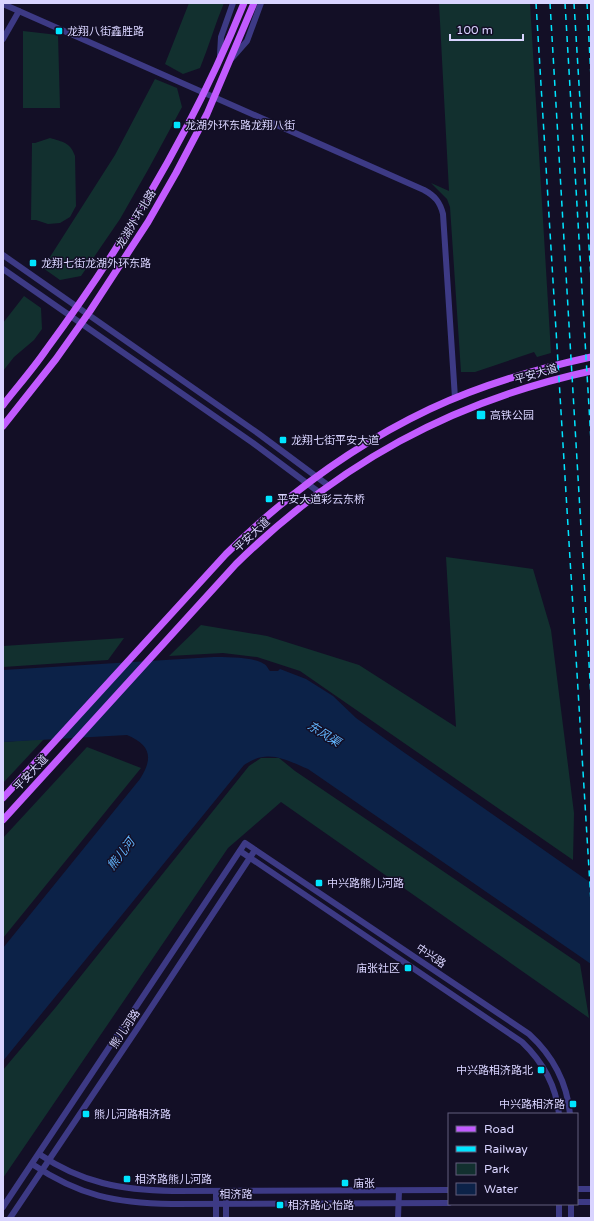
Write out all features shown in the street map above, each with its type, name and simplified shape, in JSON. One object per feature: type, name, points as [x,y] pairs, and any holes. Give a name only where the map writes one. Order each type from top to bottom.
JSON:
[{"type":"main road","name":"龙湖外环北路","points":[[3,405],[46,352],[137,215],[165,167],[204,93],[244,3]]},
{"type":"main road","name":"龙湖外环北路","points":[[3,426],[56,359],[88,315],[121,265],[169,186],[207,114],[254,3]]},
{"type":"main road","name":"平安大道","points":[[3,798],[242,538],[317,476],[376,438],[430,409],[455,398],[536,370],[591,357]]},
{"type":"main road","name":"平安大道","points":[[3,820],[252,549],[274,529],[329,486],[378,453],[436,422],[514,392],[559,378],[591,371]]},
{"type":"street","points":[[220,58],[221,37],[233,3]]},
{"type":"street","points":[[228,64],[247,41],[261,3]]},
{"type":"street","points":[[3,4],[431,194],[439,201],[444,214],[455,398]]},
{"type":"street","points":[[3,39],[19,11]]},
{"type":"street","points":[[3,255],[289,455],[329,486]]},
{"type":"street","points":[[3,269],[253,443],[320,493]]},
{"type":"street","name":"中兴路","points":[[245,843],[529,1034],[550,1057],[561,1077],[569,1102],[570,1113]]},
{"type":"street","name":"熊儿河路","points":[[3,1207],[245,843]]},
{"type":"street","name":"熊儿河路","points":[[10,1218],[255,850]]},
{"type":"street","name":"中兴路","points":[[240,852],[522,1042],[541,1064],[551,1081],[558,1104],[559,1113]]},
{"type":"street","name":"相济路","points":[[39,1154],[56,1166],[87,1179],[116,1187],[156,1191],[448,1190]]},
{"type":"street","name":"相济路","points":[[32,1164],[69,1186],[114,1200],[143,1203],[448,1203]]},
{"type":"street","points":[[578,1189],[591,1190]]},
{"type":"street","points":[[216,1191],[216,1218]]},
{"type":"street","points":[[226,1191],[226,1218]]},
{"type":"street","points":[[398,1191],[398,1218]]},
{"type":"street","points":[[578,1202],[591,1202]]},
{"type":"street","points":[[559,1205],[559,1218]]},
{"type":"street","points":[[571,1205],[571,1218]]},
{"type":"green space","points":[[189,3],[224,3],[200,68],[183,74],[165,64]]},
{"type":"green space","points":[[439,3],[530,3],[551,353],[537,357],[534,352],[475,372],[461,372],[450,207],[447,199],[431,183],[449,191]]},
{"type":"green space","points":[[23,31],[58,35],[60,108],[23,108]]},
{"type":"green space","points":[[155,79],[177,88],[182,107],[120,219],[81,276],[60,280],[43,268],[115,155]]},
{"type":"green space","points":[[50,138],[68,145],[75,156],[76,206],[70,217],[60,223],[48,224],[31,220],[32,143]]},
{"type":"green space","points":[[24,296],[41,308],[42,329],[34,340],[14,357],[3,371],[3,323]]},
{"type":"green space","points":[[446,557],[533,569],[551,630],[574,813],[573,860],[300,671],[257,657],[223,653],[169,656],[201,625],[267,636],[359,665],[456,727]]},
{"type":"green space","points":[[124,638],[108,660],[3,667],[3,646]]},
{"type":"green space","points":[[44,739],[3,783],[3,742]]},
{"type":"green space","points":[[87,747],[141,768],[3,938],[3,838]]},
{"type":"green space","points":[[261,758],[279,758],[295,771],[580,964],[589,1018],[281,802],[228,848],[3,1178],[3,1070],[56,1007],[249,766]]},
{"type":"water","points":[[214,657],[254,660],[267,666],[270,671],[278,671],[280,669],[306,679],[333,696],[356,718],[402,751],[591,883],[591,964],[308,769],[276,757],[260,757],[244,765],[3,1061],[3,948],[140,779],[147,764],[148,758],[147,752],[141,743],[127,735],[3,742],[3,670]]},
{"type":"railway","points":[[536,3],[591,902]]},
{"type":"railway","points":[[550,3],[591,697]]},
{"type":"railway","points":[[565,3],[591,441]]},
{"type":"railway","points":[[574,3],[591,279]]},
{"type":"railway","points":[[587,3],[591,77]]},
{"type":"place","name":"龙翔八街鑫胜路","points":[[59,31]]},
{"type":"place","name":"龙湖外环东路龙翔八街","points":[[177,125]]},
{"type":"place","name":"龙翔七街龙湖外环东路","points":[[33,263]]},
{"type":"place","name":"高铁公园","points":[[481,415]]},
{"type":"place","name":"龙翔七街平安大道","points":[[283,440]]},
{"type":"place","name":"平安大道彩云东桥","points":[[269,499]]},
{"type":"place","name":"中兴路熊儿河路","points":[[319,883]]},
{"type":"place","name":"庙张社区","points":[[408,968]]},
{"type":"place","name":"中兴路相济路北","points":[[541,1070]]},
{"type":"place","name":"中兴路相济路","points":[[573,1104]]},
{"type":"place","name":"熊儿河路相济路","points":[[86,1114]]},
{"type":"place","name":"相济路熊儿河路","points":[[127,1179]]},
{"type":"place","name":"庙张","points":[[345,1183]]},
{"type":"place","name":"相济路心怡路","points":[[280,1205]]},
{"type":"water label","name":"东风渠","points":[[324,734]]},
{"type":"water label","name":"熊儿河","points":[[121,854]]}]
